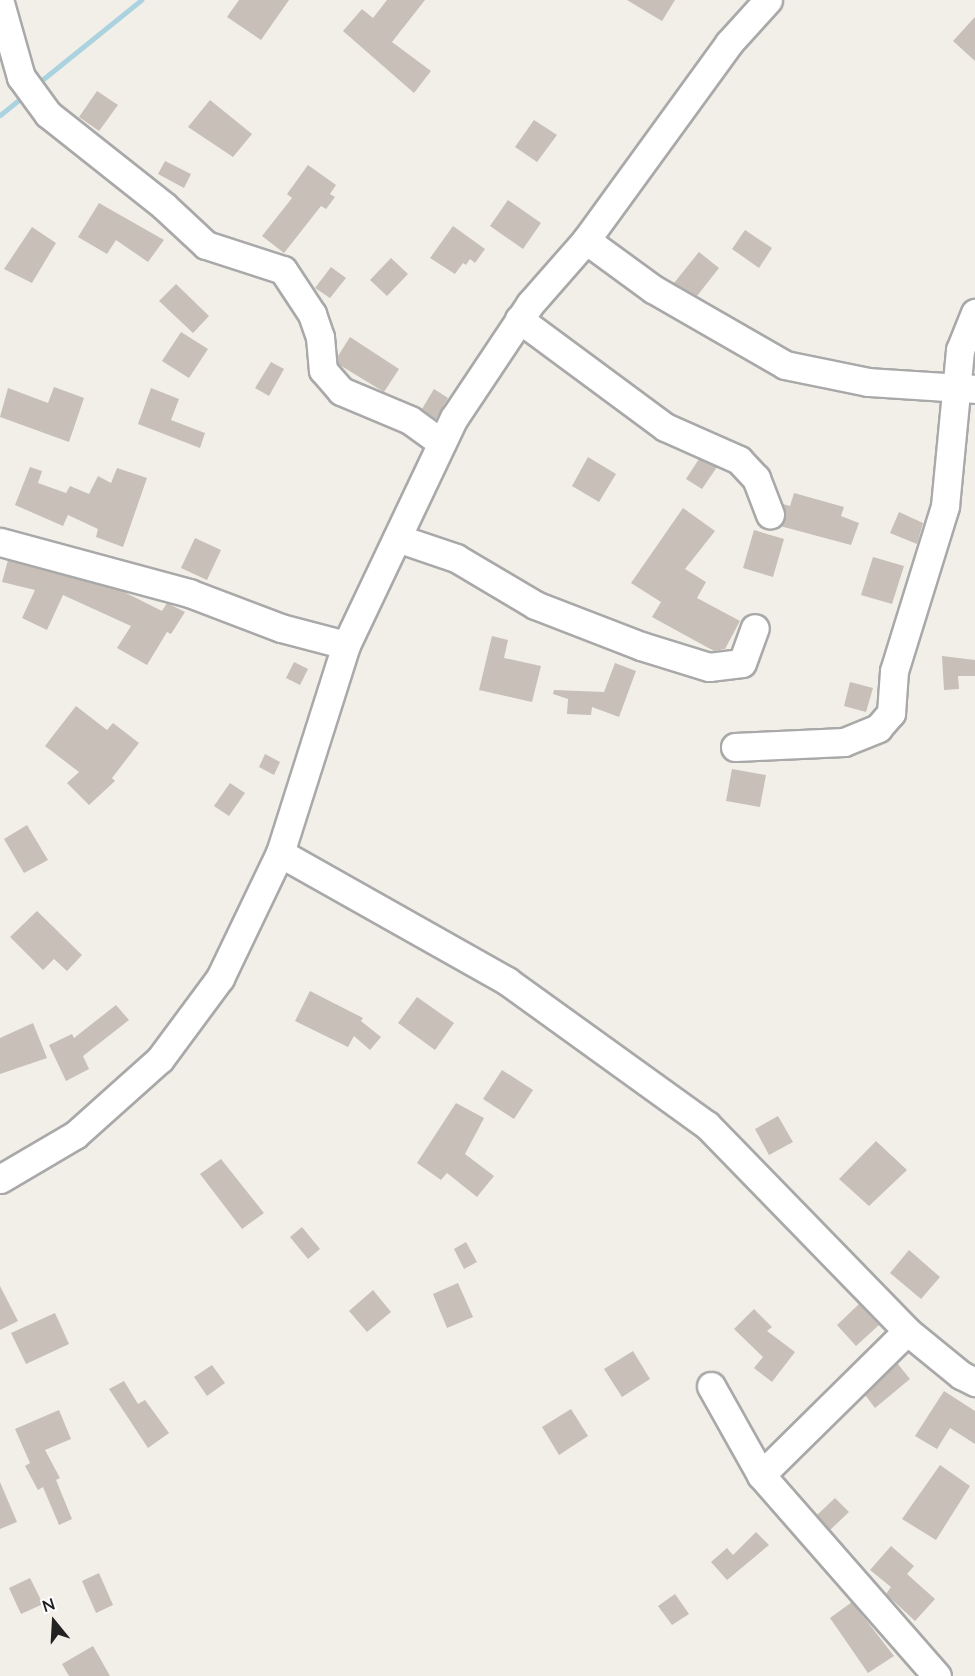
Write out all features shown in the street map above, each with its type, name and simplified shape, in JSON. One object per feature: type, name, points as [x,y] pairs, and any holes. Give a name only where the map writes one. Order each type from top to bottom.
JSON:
[{"type":"street","points":[[0,1179],[75,1135],[160,1059],[220,978],[280,853],[346,645],[454,418],[519,320],[586,240],[729,44],[768,0]]},
{"type":"street","points":[[0,3],[21,77],[48,114],[164,206],[206,245],[283,270],[312,314],[320,337],[323,370],[341,391],[410,420],[442,443]]},
{"type":"street","points":[[586,240],[654,289],[785,365],[868,382],[965,389]]},
{"type":"street","points":[[735,747],[844,742],[879,728],[891,713],[894,671],[945,506],[965,389],[960,350],[975,313]]},
{"type":"street","points":[[519,320],[665,427],[739,460],[756,478],[770,514]]},
{"type":"street","points":[[397,538],[456,558],[535,605],[641,646],[709,667],[742,663],[755,628]]},
{"type":"street","points":[[0,542],[189,593],[281,628],[346,645]]},
{"type":"street","points":[[280,853],[507,981],[706,1125],[907,1331],[960,1375],[975,1382]]},
{"type":"street","points":[[761,1475],[907,1331]]},
{"type":"street","points":[[711,1386],[761,1475],[937,1676]]},
{"type":"building","points":[[239,0],[289,0],[261,40],[227,17]]},
{"type":"building","points":[[387,0],[425,0],[392,42],[431,71],[414,93],[343,31],[362,9],[373,18]]},
{"type":"building","points":[[627,0],[675,0],[662,21]]},
{"type":"building","points":[[975,17],[975,61],[953,41]]},
{"type":"building","points":[[97,91],[118,105],[99,131],[79,117]]},
{"type":"building","points":[[210,100],[252,134],[233,157],[188,127]]},
{"type":"building","points":[[534,120],[557,135],[537,162],[515,147]]},
{"type":"building","points":[[165,161],[191,174],[184,188],[158,174]]},
{"type":"building","points":[[308,165],[336,185],[330,194],[335,197],[326,209],[321,206],[284,253],[262,236],[292,198],[287,194]]},
{"type":"building","points":[[508,200],[541,223],[523,249],[490,226]]},
{"type":"building","points":[[99,203],[164,240],[148,262],[116,240],[107,254],[78,237]]},
{"type":"building","points":[[453,226],[485,249],[475,263],[470,259],[466,265],[463,263],[455,274],[430,258]]},
{"type":"building","points":[[32,227],[56,243],[32,283],[4,269]]},
{"type":"building","points":[[745,230],[772,248],[759,268],[732,249]]},
{"type":"building","points":[[699,252],[719,268],[697,296],[674,283]]},
{"type":"building","points":[[391,258],[408,274],[387,296],[370,280]]},
{"type":"building","points":[[331,267],[346,278],[330,298],[315,288]]},
{"type":"building","points":[[176,284],[209,316],[193,333],[159,301]]},
{"type":"building","points":[[181,332],[208,349],[189,378],[162,361]]},
{"type":"building","points":[[350,337],[399,369],[384,392],[338,364],[338,356]]},
{"type":"building","points":[[271,362],[284,369],[269,396],[255,388]]},
{"type":"building","points":[[54,387],[84,398],[69,442],[0,417],[8,388],[48,403]]},
{"type":"building","points":[[151,388],[179,399],[171,420],[205,433],[200,448],[138,424]]},
{"type":"building","points":[[434,389],[448,398],[436,419],[422,409]]},
{"type":"building","points":[[588,457],[616,474],[599,502],[572,486]]},
{"type":"building","points":[[699,459],[717,467],[702,489],[686,479]]},
{"type":"building","points":[[30,467],[42,471],[38,483],[66,493],[70,486],[89,494],[98,476],[111,483],[117,468],[147,478],[123,547],[96,537],[98,529],[68,515],[63,526],[15,505]]},
{"type":"building","points":[[794,493],[844,507],[841,516],[859,523],[851,545],[780,526],[785,517],[783,504],[790,506]]},
{"type":"building","points":[[683,508],[715,531],[685,569],[706,582],[697,598],[740,621],[725,649],[714,651],[652,617],[661,602],[631,583]]},
{"type":"building","points":[[899,512],[923,523],[917,544],[890,533]]},
{"type":"building","points":[[754,530],[784,539],[773,577],[743,568]]},
{"type":"building","points":[[195,538],[221,550],[207,580],[181,568]]},
{"type":"building","points":[[873,557],[904,566],[892,604],[861,595]]},
{"type":"building","points":[[8,560],[122,591],[162,611],[167,603],[185,612],[171,634],[167,632],[147,665],[117,648],[131,626],[63,595],[47,630],[22,618],[35,590],[2,582]]},
{"type":"building","points":[[492,636],[508,640],[504,658],[541,666],[532,702],[479,690]]},
{"type":"building","points":[[942,656],[975,660],[975,676],[958,676],[959,689],[944,690]]},
{"type":"building","points":[[294,662],[308,669],[300,685],[286,678]]},
{"type":"building","points":[[615,663],[636,671],[619,717],[592,707],[591,715],[567,714],[568,699],[553,694],[554,690],[604,692]]},
{"type":"building","points":[[850,682],[873,688],[866,712],[844,706]]},
{"type":"building","points":[[76,706],[107,730],[113,723],[139,743],[112,778],[115,781],[89,805],[67,783],[79,772],[45,746]]},
{"type":"building","points":[[265,754],[280,762],[274,775],[259,767]]},
{"type":"building","points":[[732,769],[766,775],[760,807],[726,801]]},
{"type":"building","points":[[230,783],[245,793],[229,816],[214,806]]},
{"type":"building","points":[[27,825],[48,860],[24,873],[4,839]]},
{"type":"building","points":[[37,911],[82,955],[67,971],[54,959],[43,970],[10,937]]},
{"type":"building","points":[[310,991],[363,1018],[361,1021],[381,1037],[370,1050],[354,1036],[348,1047],[295,1021]]},
{"type":"building","points":[[417,997],[454,1023],[435,1050],[398,1023]]},
{"type":"building","points":[[116,1005],[129,1020],[83,1056],[89,1069],[66,1081],[49,1045],[72,1034],[74,1038]]},
{"type":"building","points":[[33,1023],[47,1058],[0,1074],[0,1038]]},
{"type":"building","points":[[502,1070],[533,1090],[514,1119],[483,1099]]},
{"type":"building","points":[[456,1103],[484,1118],[465,1154],[494,1176],[477,1197],[447,1173],[441,1180],[417,1163]]},
{"type":"building","points":[[778,1116],[793,1142],[769,1155],[755,1129]]},
{"type":"building","points":[[876,1141],[907,1170],[869,1206],[839,1179]]},
{"type":"building","points":[[221,1159],[264,1213],[242,1229],[200,1174]]},
{"type":"building","points":[[302,1227],[320,1249],[308,1259],[290,1237]]},
{"type":"building","points":[[466,1242],[477,1262],[464,1269],[454,1249]]},
{"type":"building","points":[[909,1250],[940,1277],[921,1299],[890,1273]]},
{"type":"building","points":[[458,1283],[473,1317],[447,1328],[433,1294]]},
{"type":"building","points":[[0,1286],[18,1321],[0,1330]]},
{"type":"building","points":[[373,1290],[391,1312],[367,1332],[349,1311]]},
{"type":"building","points":[[859,1304],[879,1325],[856,1346],[837,1325]]},
{"type":"building","points":[[754,1309],[772,1327],[767,1331],[795,1352],[772,1382],[754,1368],[763,1357],[734,1329]]},
{"type":"building","points":[[55,1313],[69,1344],[26,1364],[11,1333]]},
{"type":"building","points":[[633,1351],[650,1379],[622,1397],[604,1369]]},
{"type":"building","points":[[897,1363],[910,1379],[875,1408],[865,1395]]},
{"type":"building","points":[[212,1365],[225,1383],[207,1396],[194,1377]]},
{"type":"building","points":[[124,1381],[138,1404],[145,1400],[169,1433],[148,1448],[109,1389]]},
{"type":"building","points":[[944,1391],[975,1411],[975,1444],[950,1428],[937,1449],[915,1436]]},
{"type":"building","points":[[571,1409],[588,1436],[559,1455],[542,1427]]},
{"type":"building","points":[[59,1410],[71,1439],[45,1450],[60,1478],[56,1480],[72,1519],[59,1525],[43,1487],[38,1490],[25,1466],[30,1463],[15,1429]]},
{"type":"building","points":[[940,1465],[970,1486],[936,1540],[902,1519]]},
{"type":"building","points":[[0,1482],[17,1522],[0,1529]]},
{"type":"building","points":[[835,1498],[849,1512],[830,1530],[817,1515]]},
{"type":"building","points":[[756,1532],[769,1545],[727,1580],[711,1562],[727,1548],[733,1555]]},
{"type":"building","points":[[891,1546],[914,1566],[907,1574],[935,1599],[915,1621],[886,1594],[891,1587],[870,1570]]},
{"type":"building","points":[[99,1573],[113,1605],[96,1613],[82,1581]]},
{"type":"building","points":[[30,1578],[43,1604],[21,1614],[9,1588]]},
{"type":"building","points":[[675,1594],[689,1614],[672,1625],[658,1606]]},
{"type":"building","points":[[852,1602],[894,1656],[868,1673],[830,1618]]},
{"type":"building","points":[[93,1646],[110,1676],[69,1676],[62,1664]]},
{"type":"waterway","points":[[37,84],[141,0]]},
{"type":"waterway","points":[[0,115],[26,94]]}]
